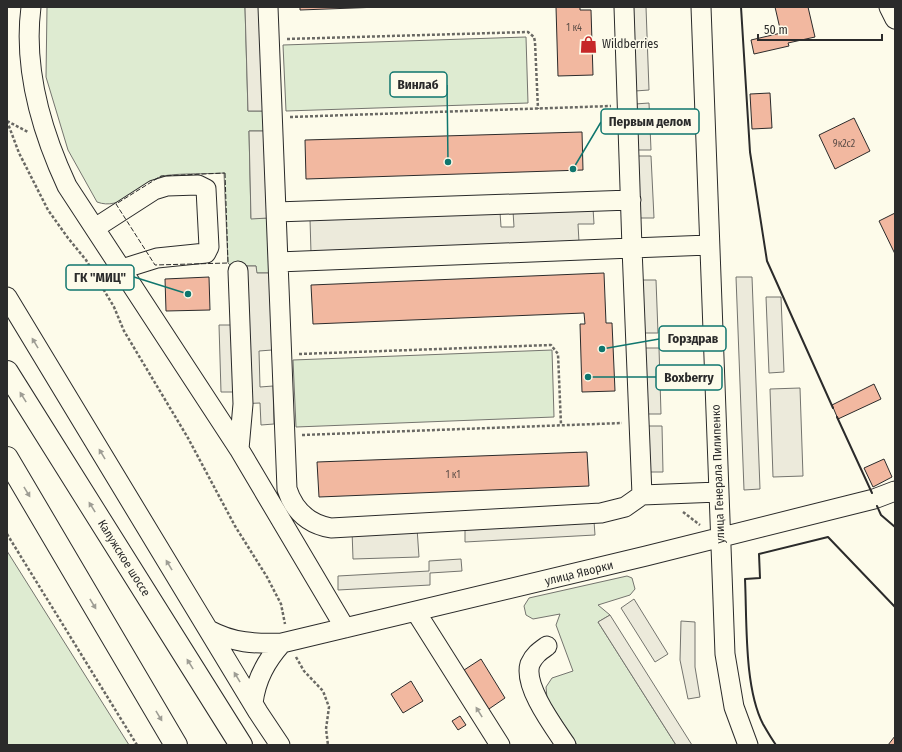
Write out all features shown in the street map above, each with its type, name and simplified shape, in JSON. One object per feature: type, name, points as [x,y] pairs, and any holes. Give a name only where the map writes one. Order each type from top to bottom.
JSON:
[{"type":"highway","name":"Калужское шоссе","points":[[7,372],[241,745]]},
{"type":"highway","points":[[7,458],[176,745]]},
{"type":"street","points":[[31,7],[30,50],[33,86],[41,120],[52,154],[67,186],[239,449],[345,628]]},
{"type":"street","points":[[268,7],[286,488],[290,500],[296,510],[312,522],[331,528],[601,513],[626,508],[642,495],[718,492]]},
{"type":"street","points":[[624,7],[642,495]]},
{"type":"street","name":"улица Генерала Пилипенко","points":[[701,7],[725,654],[729,687],[734,707],[748,745]]},
{"type":"street","points":[[889,7],[895,19]]},
{"type":"street","points":[[95,228],[154,190],[167,186],[198,185],[206,189],[209,247],[206,253],[157,258],[122,269]]},
{"type":"street","points":[[276,212],[630,200]]},
{"type":"street","points":[[278,262],[709,245]]},
{"type":"street","points":[[238,271],[243,404],[239,449]]},
{"type":"street","points":[[7,296],[253,703],[280,745]]},
{"type":"street","name":"улица Яворки","points":[[209,630],[239,642],[253,644],[287,641],[416,612],[720,538],[874,499],[895,490]]},
{"type":"street","points":[[416,612],[500,745]]},
{"type":"street","points":[[253,703],[255,689],[264,667],[287,641]]},
{"type":"street","points":[[547,646],[536,654],[530,664],[529,675],[540,705],[566,745]]},
{"type":"path","points":[[269,40],[528,32],[534,37],[536,42],[538,109]]},
{"type":"path","points":[[272,117],[627,106]]},
{"type":"path","points":[[7,121],[19,153],[48,210],[86,260],[114,307],[124,331],[188,438],[235,526],[267,577],[281,604],[287,641],[304,671],[323,691],[329,707],[326,729],[328,745]]},
{"type":"path","points":[[281,355],[551,345],[558,354],[561,425]]},
{"type":"path","points":[[285,436],[639,422]]},
{"type":"path","points":[[7,534],[137,745]]},
{"type":"green space","points":[[47,7],[245,7],[248,111],[265,111],[265,131],[249,131],[251,218],[268,218],[270,273],[256,273],[256,266],[231,266],[228,263],[224,173],[181,174],[160,177],[122,200],[106,204],[97,202],[68,150],[46,77]]},
{"type":"green space","points":[[526,37],[528,103],[286,111],[283,45]]},
{"type":"green space","points":[[552,350],[554,417],[296,427],[293,360]]},
{"type":"green space","points":[[7,551],[129,745],[7,745]]},
{"type":"green space","points":[[627,576],[632,578],[635,589],[630,595],[598,605],[610,615],[598,622],[676,745],[577,745],[547,698],[546,687],[552,678],[573,671],[556,625],[560,614],[533,619],[526,615],[524,606],[529,598]]},
{"type":"shaded area","points":[[245,7],[261,7],[265,111],[248,111]]},
{"type":"shaded area","points":[[632,7],[646,7],[649,90],[635,91]]},
{"type":"shaded area","points":[[649,103],[651,150],[637,150],[635,104]]},
{"type":"shaded area","points":[[249,131],[265,131],[268,218],[251,219]]},
{"type":"shaded area","points":[[637,156],[651,156],[654,218],[640,218]]},
{"type":"shaded area","points":[[593,208],[594,224],[578,224],[579,242],[311,253],[310,219],[500,212],[501,227],[514,227],[513,211]]},
{"type":"shaded area","points":[[231,266],[256,266],[257,273],[270,273],[272,350],[259,351],[260,387],[273,386],[274,424],[261,425],[260,403],[236,404],[236,392],[221,392],[219,325],[233,325]]},
{"type":"shaded area","points":[[736,277],[752,277],[760,489],[744,490]]},
{"type":"shaded area","points":[[642,280],[656,280],[658,333],[644,333]]},
{"type":"shaded area","points":[[766,297],[781,297],[784,372],[769,373]]},
{"type":"shaded area","points":[[645,348],[659,348],[661,414],[647,414]]},
{"type":"shaded area","points":[[800,388],[803,476],[773,477],[770,389]]},
{"type":"shaded area","points":[[648,426],[662,426],[663,472],[649,472]]},
{"type":"shaded area","points":[[594,521],[595,535],[465,542],[465,528]]},
{"type":"shaded area","points":[[417,528],[419,557],[353,559],[352,530]]},
{"type":"shaded area","points":[[461,559],[462,571],[430,573],[430,585],[338,590],[338,576],[429,571],[429,561]]},
{"type":"shaded area","points":[[634,599],[668,654],[655,662],[621,608]]},
{"type":"shaded area","points":[[610,615],[692,745],[676,745],[598,622]]},
{"type":"shaded area","points":[[681,621],[695,622],[695,667],[700,697],[688,699],[680,660]]},
{"type":"building","points":[[300,7],[380,7],[300,10]]},
{"type":"building","points":[[556,7],[580,7],[580,10],[591,10],[593,75],[558,76]]},
{"type":"building","points":[[775,7],[808,7],[815,37],[788,43],[789,46],[754,54],[751,40],[781,33]]},
{"type":"building","points":[[770,93],[772,128],[752,129],[750,94]]},
{"type":"building","points":[[854,118],[870,151],[835,169],[819,135]]},
{"type":"building","points":[[582,132],[583,170],[306,179],[305,140]]},
{"type":"building","points":[[895,213],[895,254],[879,221]]},
{"type":"building","points":[[604,273],[606,323],[612,323],[615,391],[582,392],[580,324],[585,324],[584,313],[313,324],[311,285]]},
{"type":"building","points":[[209,277],[210,310],[166,311],[165,279]]},
{"type":"building","points":[[874,384],[881,399],[838,419],[832,405]]},
{"type":"building","points":[[587,452],[589,486],[319,497],[317,462]]},
{"type":"building","points":[[884,459],[892,477],[873,487],[864,468]]},
{"type":"building","points":[[481,659],[505,698],[486,711],[461,672]]},
{"type":"building","points":[[411,681],[423,701],[403,713],[391,694]]},
{"type":"building","points":[[460,716],[466,725],[458,730],[452,721]]},
{"type":"building","points":[[895,736],[895,745],[888,745]]},
{"type":"fence","points":[[225,173],[228,263],[155,265],[116,204],[161,176],[225,173]]},
{"type":"wall","points":[[741,7],[750,152],[767,261],[833,408]]},
{"type":"wall","points":[[837,417],[872,493]]},
{"type":"wall","points":[[877,506],[881,515],[895,527]]},
{"type":"wall","points":[[776,745],[763,724],[757,709],[749,673],[745,579],[760,578],[759,554],[828,537],[895,607]]},
{"type":"place","name":"Wildberries","points":[[589,44]]},
{"type":"place","name":"Винлаб","points":[[448,162]]},
{"type":"place","name":"Первым делом","points":[[573,169]]},
{"type":"place","name":"ГК \"МИЦ\"","points":[[188,294]]},
{"type":"place","name":"Горздрав","points":[[602,349]]},
{"type":"place","name":"Boxberry","points":[[588,377]]}]
